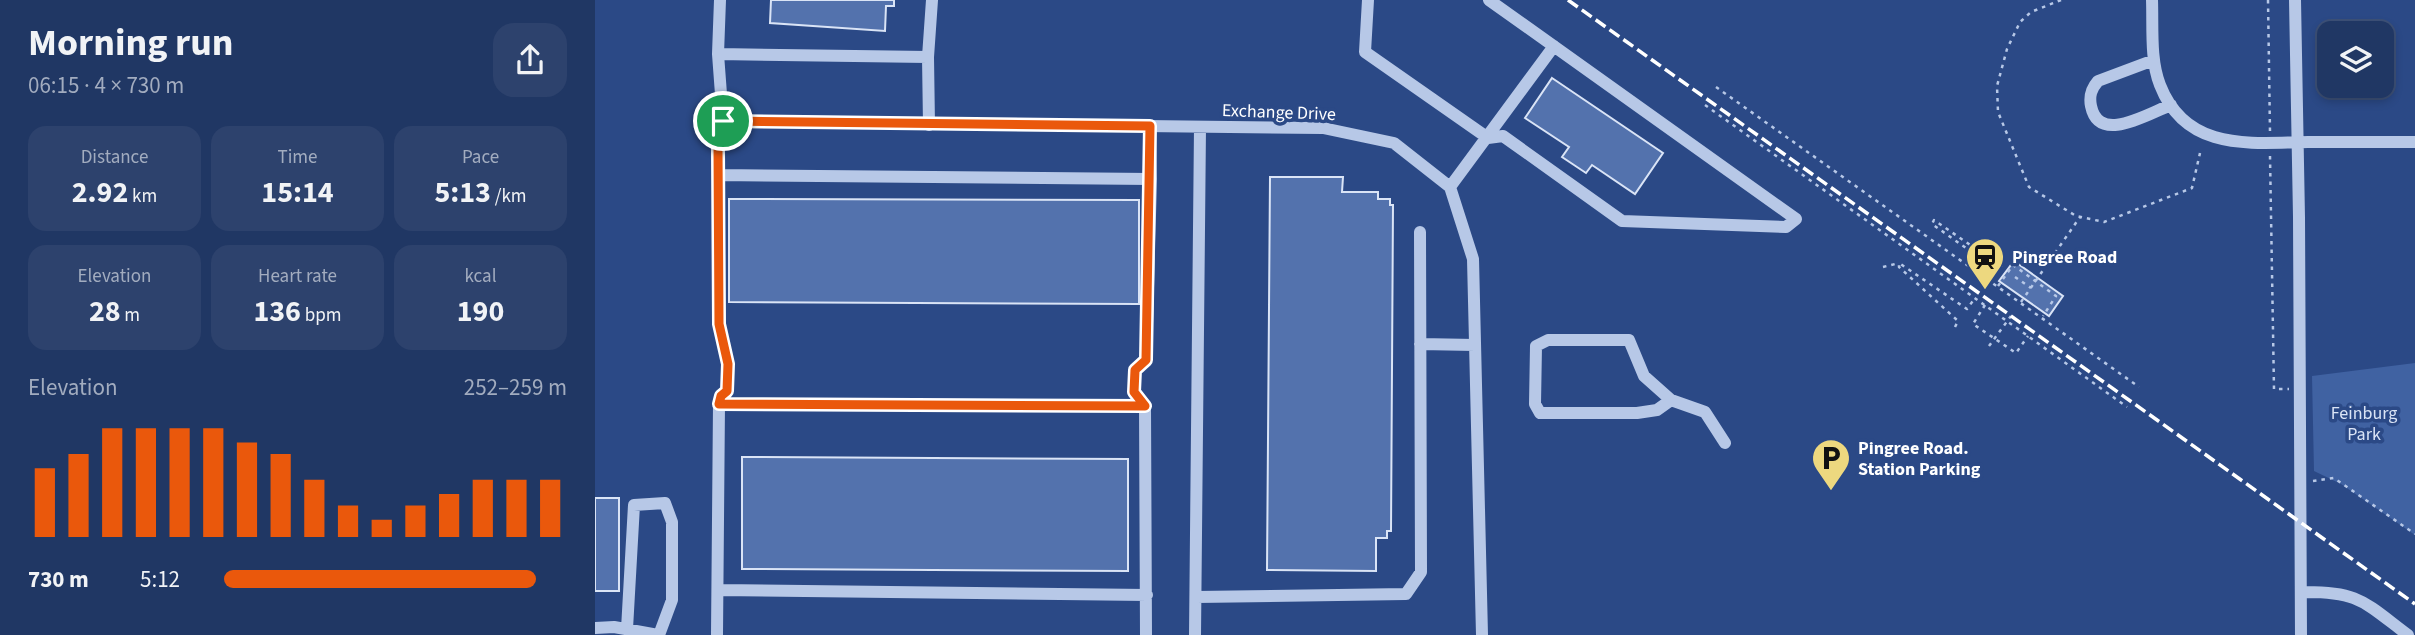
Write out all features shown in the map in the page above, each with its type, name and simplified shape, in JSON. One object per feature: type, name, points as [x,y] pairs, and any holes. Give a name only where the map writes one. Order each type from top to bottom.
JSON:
[{"type":"street","points":[[717,635],[719,404],[721,396],[727,391],[728,364],[719,324],[718,148],[723,121],[717,54],[720,0]]},
{"type":"street","points":[[929,125],[928,57],[932,0]]},
{"type":"street","points":[[1368,0],[1365,52],[1488,138],[1503,136],[1622,221],[1786,227],[1796,219],[1489,0]]},
{"type":"street","points":[[2152,0],[2154,60],[2159,83],[2171,105],[2190,125],[2209,136],[2235,143],[2270,145],[2296,142],[2415,142]]},
{"type":"street","points":[[2295,0],[2301,635]]},
{"type":"street","points":[[1482,635],[1473,259],[1450,187],[1554,46]]},
{"type":"street","points":[[717,54],[928,57]]},
{"type":"street","points":[[2154,60],[2098,81],[2090,97],[2093,114],[2102,124],[2114,126],[2171,105]]},
{"type":"street","name":"Exchange Drive","points":[[723,121],[1322,128],[1394,143],[1450,187]]},
{"type":"street","points":[[1146,635],[1145,406],[1134,392],[1135,370],[1146,360],[1150,126]]},
{"type":"street","points":[[1195,635],[1200,127]]},
{"type":"street","points":[[718,175],[1151,178]]},
{"type":"street","points":[[1196,597],[1406,594],[1421,572],[1420,232]]},
{"type":"street","points":[[1671,400],[1657,410],[1637,413],[1540,413],[1535,404],[1536,346],[1548,340],[1629,340],[1644,376],[1671,400],[1705,412],[1725,443]]},
{"type":"street","points":[[1420,344],[1475,345]]},
{"type":"street","points":[[719,404],[1145,406]]},
{"type":"street","points":[[595,628],[627,629],[659,635],[672,600],[672,522],[665,503],[634,505],[627,629]]},
{"type":"street","points":[[718,590],[1147,595]]},
{"type":"street","points":[[2301,592],[2333,592],[2359,598],[2408,635]]},
{"type":"path","points":[[2061,0],[2031,12],[2020,22],[2007,49],[1996,98],[2013,151],[2029,187],[2080,217],[2104,222],[2188,190],[2195,184],[2200,153]]},
{"type":"path","points":[[2268,0],[2274,389],[2300,389]]},
{"type":"path","points":[[1716,87],[2139,387]]},
{"type":"path","points":[[1705,105],[2127,407]]},
{"type":"path","points":[[2021,302],[2080,217]]},
{"type":"path","points":[[1990,280],[1997,270],[1931,224],[1934,220],[2002,267]]},
{"type":"path","points":[[1883,267],[1899,263],[1967,309],[1975,298]]},
{"type":"path","points":[[1899,263],[1899,267],[1958,321],[1955,327]]},
{"type":"path","points":[[1999,286],[2013,265],[2036,281],[2056,296],[2042,317]]},
{"type":"path","points":[[2015,277],[2031,288]]},
{"type":"path","points":[[1985,305],[1973,324],[2016,353],[2028,336]]},
{"type":"path","points":[[1989,346],[2011,316]]},
{"type":"path","points":[[2301,482],[2334,478],[2415,534]]},
{"type":"green space","name":"Feinburg Park","points":[[2415,363],[2415,535],[2341,484],[2314,471],[2312,376]]},
{"type":"building","points":[[771,0],[894,0],[894,6],[886,6],[885,31],[770,23]]},
{"type":"building","points":[[1552,78],[1663,153],[1635,194],[1592,165],[1586,173],[1562,157],[1569,147],[1525,118]]},
{"type":"building","points":[[1270,177],[1343,177],[1342,192],[1378,192],[1378,199],[1390,199],[1390,205],[1393,205],[1391,531],[1387,531],[1387,538],[1376,538],[1376,571],[1267,570]]},
{"type":"building","points":[[729,199],[1139,200],[1139,304],[729,302]]},
{"type":"building","name":"Pingree Road","points":[[2014,261],[2063,296],[2049,316],[1999,281]]},
{"type":"building","points":[[742,457],[1128,459],[1128,571],[742,569]]},
{"type":"building","points":[[595,498],[619,498],[619,591],[595,591]]},
{"type":"railway","points":[[1568,0],[2415,604]]},
{"type":"place","name":"Pingree Road","points":[[1985,291]]},
{"type":"place","name":"Pingree Road. Station Parking","points":[[1831,492]]},
{"type":"route","points":[[723,121],[1150,126],[1146,360],[1135,370],[1134,392],[1145,406],[719,404],[721,396],[727,391],[728,364],[719,324],[718,148],[723,121]]}]
